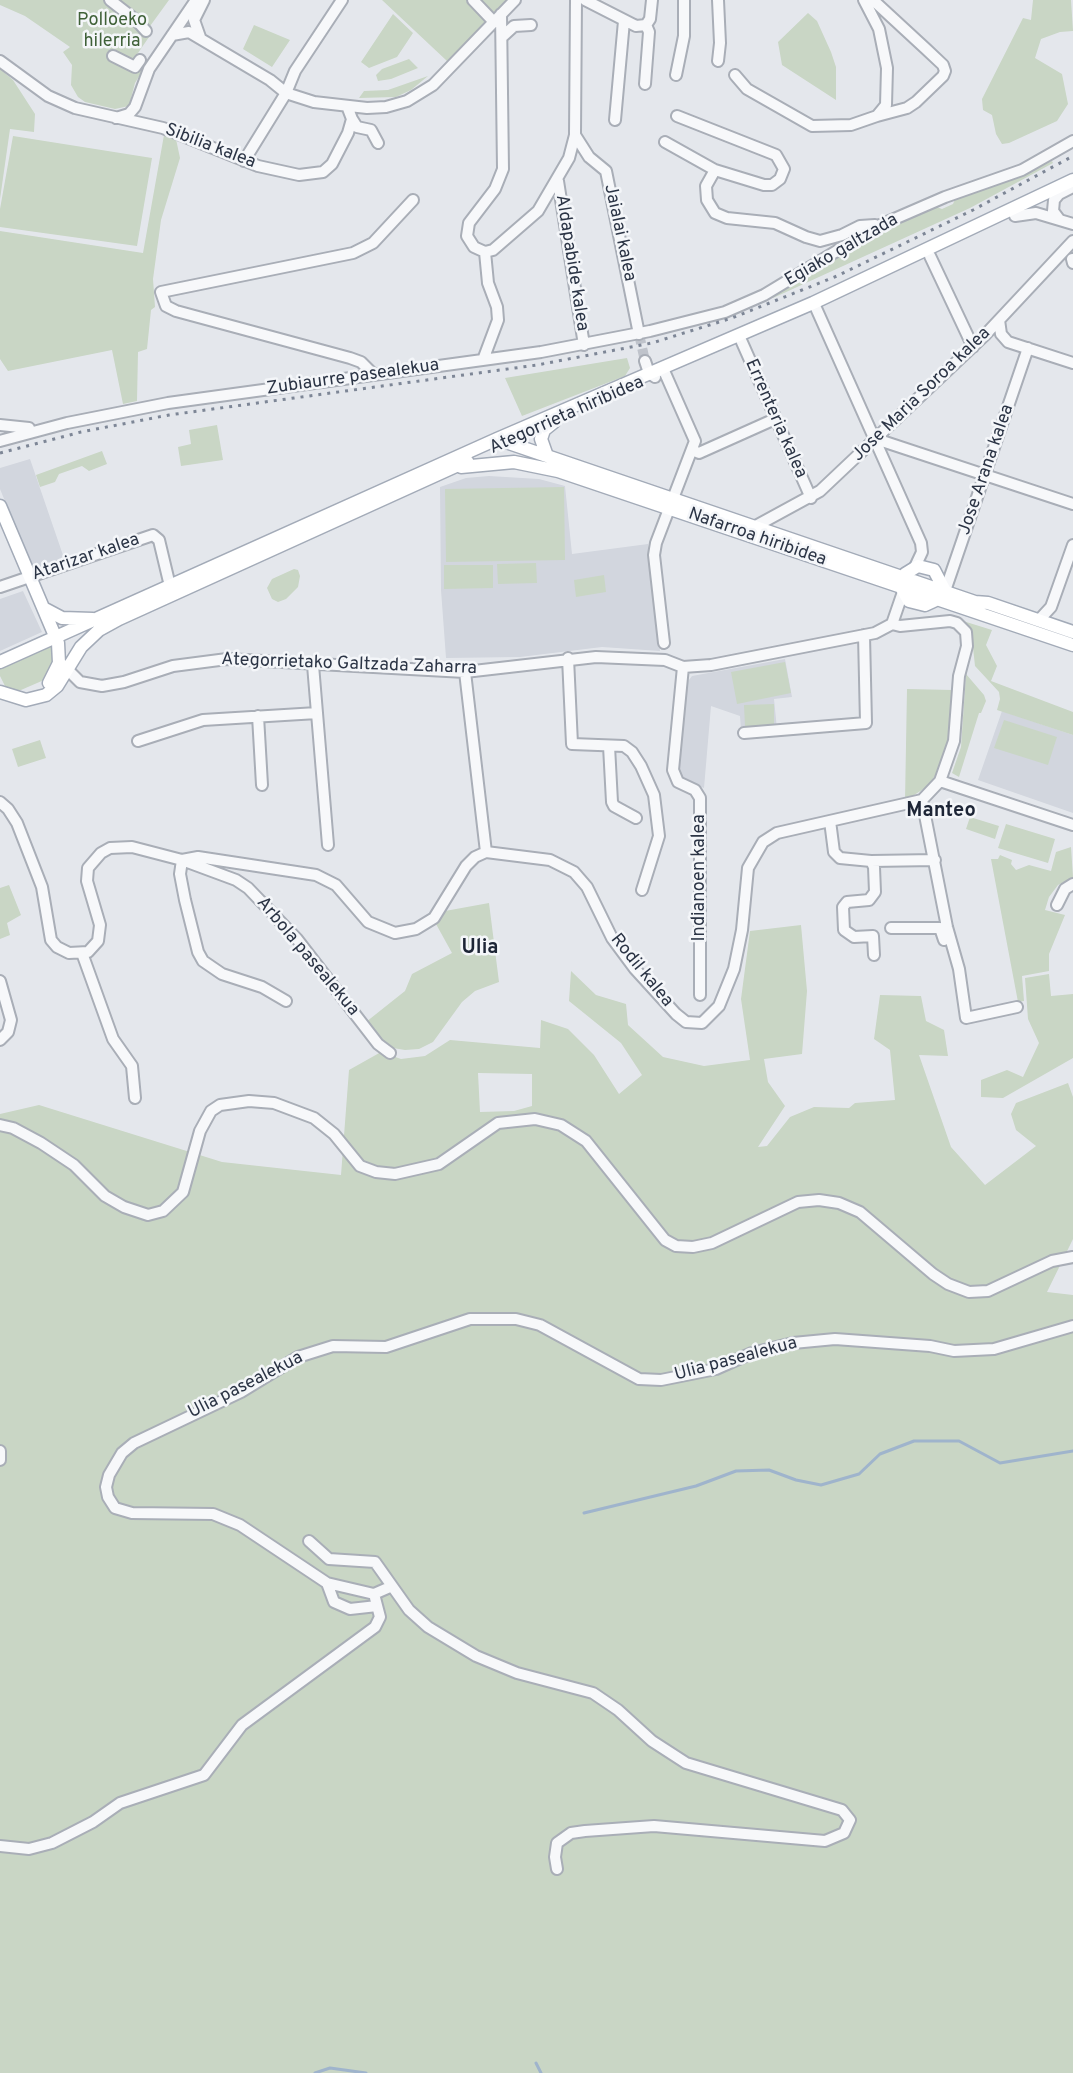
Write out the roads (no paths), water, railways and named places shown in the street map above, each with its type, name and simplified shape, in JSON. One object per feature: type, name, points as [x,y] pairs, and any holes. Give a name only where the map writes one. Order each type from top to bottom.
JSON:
[{"type":"main road","name":"Ategorrieta hiribidea","points":[[0,662],[852,285],[1073,180]]},
{"type":"main road","name":"Ategorrieta hiribidea","points":[[1,691],[19,699],[33,695],[45,687],[89,638],[119,619],[437,475],[501,440],[554,422],[655,371],[741,340],[816,308],[1016,216]]},
{"type":"main road","points":[[547,456],[541,439],[546,428],[554,422]]},
{"type":"main road","name":"Nafarroa hiribidea","points":[[501,440],[671,504],[902,585],[1039,620],[1073,632]]},
{"type":"main road","name":"Nafarroa hiribidea","points":[[437,475],[476,464],[525,463],[754,527],[902,585]]},
{"type":"main road","points":[[0,506],[56,637],[63,665]]},
{"type":"main road","points":[[926,566],[934,570],[941,595],[925,605],[916,605],[909,601],[902,585],[915,567],[926,566]]},
{"type":"main road","name":"Nafarroa hiribidea","points":[[941,595],[1073,645]]},
{"type":"main road","points":[[44,608],[62,618],[98,619]]},
{"type":"street","points":[[110,0],[146,31]]},
{"type":"street","points":[[116,118],[129,114],[137,104],[145,77],[196,0]]},
{"type":"street","points":[[200,38],[194,20],[204,0]]},
{"type":"street","points":[[244,161],[286,93],[295,70],[342,0]]},
{"type":"street","points":[[473,0],[498,18],[502,37],[504,169],[495,189],[466,229],[469,242],[485,252],[488,284],[497,307],[498,320],[483,360]]},
{"type":"street","points":[[172,35],[184,31],[200,38],[270,80],[286,93],[314,102],[387,107],[407,101],[446,73],[515,0]]},
{"type":"street","points":[[575,135],[576,0]]},
{"type":"street","points":[[585,0],[636,26],[646,25]]},
{"type":"street","points":[[646,25],[650,18],[652,0]]},
{"type":"street","points":[[676,75],[684,36],[684,0]]},
{"type":"street","points":[[718,0],[720,43],[718,61]]},
{"type":"street","points":[[864,0],[879,29],[887,68],[886,105],[877,116]]},
{"type":"street","points":[[735,75],[747,89],[812,126],[851,125],[907,108],[943,76],[945,71],[931,53],[873,0]]},
{"type":"street","points":[[615,120],[624,21]]},
{"type":"street","points":[[502,37],[514,26],[531,25]]},
{"type":"street","points":[[645,84],[649,32],[646,25]]},
{"type":"street","points":[[113,56],[135,67],[140,60]]},
{"type":"street","name":"Sibilia kalea","points":[[0,61],[48,96],[87,112],[149,125],[194,138],[244,161],[299,175],[323,172],[332,164],[342,149],[352,119]]},
{"type":"street","points":[[137,104],[141,116],[149,125]]},
{"type":"street","points":[[347,106],[357,127],[371,130],[378,143]]},
{"type":"street","points":[[665,142],[715,170],[772,185],[780,179],[784,169],[777,155],[677,116]]},
{"type":"street","name":"Jaialai kalea","points":[[575,135],[589,157],[606,171],[639,334]]},
{"type":"street","name":"Aldapabide kalea","points":[[485,252],[506,242],[531,218],[558,181],[572,152],[575,135]]},
{"type":"street","name":"Egiako galtzada","points":[[639,334],[741,306],[764,295],[878,226],[945,197],[1022,170],[1073,141]]},
{"type":"street","points":[[565,166],[573,160],[589,157]]},
{"type":"street","points":[[715,170],[706,186],[707,200],[715,213],[727,218],[775,223],[820,241],[842,235],[860,226],[872,224],[878,226]]},
{"type":"street","name":"Aldapabide kalea","points":[[558,181],[584,345]]},
{"type":"street","points":[[1068,224],[1053,211],[1054,200],[1059,194],[1073,187]]},
{"type":"street","points":[[374,375],[361,362],[350,358],[177,311],[166,306],[161,292],[353,253],[373,243],[413,200]]},
{"type":"street","points":[[1016,216],[1031,212],[1068,224]]},
{"type":"street","name":"Jose Maria Soroa kalea","points":[[754,527],[811,498],[973,347],[1073,241]]},
{"type":"street","points":[[930,256],[973,347]]},
{"type":"street","points":[[816,308],[921,543],[922,552],[915,567]]},
{"type":"street","points":[[999,320],[1004,339],[1073,363]]},
{"type":"street","name":"Zubiaurre pasealekua","points":[[0,435],[168,403],[483,360],[584,345],[639,334]]},
{"type":"street","name":"Errenteria kalea","points":[[741,340],[811,498]]},
{"type":"street","name":"Jose Arana kalea","points":[[941,595],[986,474],[1028,348]]},
{"type":"street","points":[[655,371],[695,441],[656,543],[654,555],[664,643]]},
{"type":"street","points":[[692,450],[699,453],[775,419]]},
{"type":"street","name":"Zubiaurre pasealekua","points":[[0,441],[67,423]]},
{"type":"street","points":[[0,425],[29,428]]},
{"type":"street","points":[[876,439],[1073,504]]},
{"type":"street","name":"Atarizar kalea","points":[[0,587],[153,535],[159,540],[170,586]]},
{"type":"street","points":[[1039,620],[1051,607],[1073,545]]},
{"type":"street","points":[[902,585],[893,619],[900,626],[950,621],[957,623],[966,632],[968,639],[959,676],[954,741],[940,781],[922,800],[957,963],[966,1018],[1017,1007]]},
{"type":"street","name":"Ategorrietako Galtzada Zaharra","points":[[63,665],[80,682],[102,686],[199,661],[227,659],[465,672],[568,658],[613,657],[665,660],[683,667],[711,665],[864,635],[893,619],[906,606],[916,605]]},
{"type":"street","points":[[744,733],[866,723],[864,635]]},
{"type":"street","points":[[568,658],[572,744],[624,746],[632,752],[654,795],[658,836],[642,890]]},
{"type":"street","points":[[313,665],[328,845]]},
{"type":"street","name":"Indianoen kalea","points":[[683,667],[673,770],[678,782],[695,790],[700,798],[700,995]]},
{"type":"street","points":[[0,802],[8,808],[16,823],[42,888],[51,940],[63,951],[82,953],[94,947],[100,933],[98,915],[87,881],[88,868],[92,860],[101,853],[117,847],[151,851],[182,860],[198,857],[316,875],[336,885],[368,922],[395,933],[416,929],[434,918],[466,866],[475,857],[486,852],[465,672]]},
{"type":"street","points":[[138,741],[203,720],[317,713]]},
{"type":"street","points":[[258,716],[262,785]]},
{"type":"street","points":[[609,746],[612,802],[614,806],[636,818]]},
{"type":"street","points":[[940,781],[1073,825]]},
{"type":"street","name":"Rodil kalea","points":[[486,852],[550,860],[574,872],[587,887],[612,938],[627,958],[676,1014],[693,1024],[702,1023],[719,1006],[734,969],[742,930],[748,868],[763,842],[777,833],[922,800]]},
{"type":"street","points":[[826,822],[834,852],[840,858],[871,861],[935,860]]},
{"type":"street","points":[[182,860],[180,874],[185,900],[198,952],[203,961],[222,974],[262,987],[286,1002]]},
{"type":"street","name":"Arbola pasealekua","points":[[182,860],[236,880],[248,888],[297,939],[378,1044],[390,1053]]},
{"type":"street","points":[[871,861],[874,867],[875,892],[869,900],[847,902],[843,908],[844,930],[854,937],[873,936],[874,955]]},
{"type":"street","points":[[1057,905],[1065,889],[1073,884]]},
{"type":"street","points":[[891,928],[940,928],[950,962],[957,963]]},
{"type":"street","points":[[82,953],[114,1039],[132,1066],[135,1098]]},
{"type":"street","points":[[0,981],[11,1020],[8,1032],[0,1040]]},
{"type":"street","points":[[0,1125],[13,1128],[49,1149],[74,1166],[105,1196],[123,1206],[148,1215],[163,1211],[183,1192],[200,1131],[211,1111],[227,1104],[249,1101],[274,1103],[314,1118],[334,1134],[360,1166],[395,1174],[439,1164],[498,1123],[536,1119],[561,1125],[586,1141],[665,1240],[676,1246],[693,1247],[711,1243],[798,1202],[819,1200],[839,1203],[860,1212],[933,1274],[948,1284],[969,1292],[988,1291],[1052,1261],[1073,1257]]},
{"type":"street","name":"Ulia pasealekua","points":[[374,1594],[327,1583],[240,1525],[213,1514],[132,1513],[115,1508],[108,1497],[109,1475],[122,1453],[134,1443],[241,1392],[298,1357],[333,1346],[386,1347],[470,1319],[516,1319],[540,1325],[639,1379],[661,1380],[716,1370],[752,1353],[793,1343],[835,1339],[930,1346],[954,1351],[994,1350],[1073,1326]]},
{"type":"street","points":[[0,1451],[0,1460]]},
{"type":"street","points":[[309,1541],[329,1559],[375,1562],[390,1587],[409,1610],[428,1627],[476,1656],[517,1673],[593,1693],[618,1710],[652,1741],[686,1763],[842,1810],[850,1820],[844,1833],[825,1840],[654,1826],[571,1833],[557,1843],[555,1857],[557,1869]]},
{"type":"street","name":"Ulia pasealekua","points":[[327,1583],[334,1602],[350,1609],[377,1606]]},
{"type":"street","points":[[0,1846],[29,1849],[52,1843],[93,1822],[120,1803],[204,1775],[242,1725],[375,1627],[380,1617],[374,1594],[390,1587]]},
{"type":"waterway","points":[[584,1513],[696,1486],[736,1471],[769,1470],[796,1480],[821,1485],[859,1474],[880,1454],[914,1441],[959,1441],[1000,1463],[1073,1451]]},
{"type":"waterway","points":[[536,2063],[541,2073]]},
{"type":"waterway","points":[[315,2073],[330,2068],[366,2073]]},
{"type":"tunnel","points":[[639,334],[645,361]]},
{"type":"railway","points":[[0,453],[81,432],[169,415],[537,365],[652,343],[732,318],[837,276],[973,210],[1073,156]]},
{"type":"district","name":"Manteo","points":[[941,812]]},
{"type":"district","name":"Ulia","points":[[480,949]]},
{"type":"park label","name":"Polloeko hilerria","points":[[112,31]]}]
